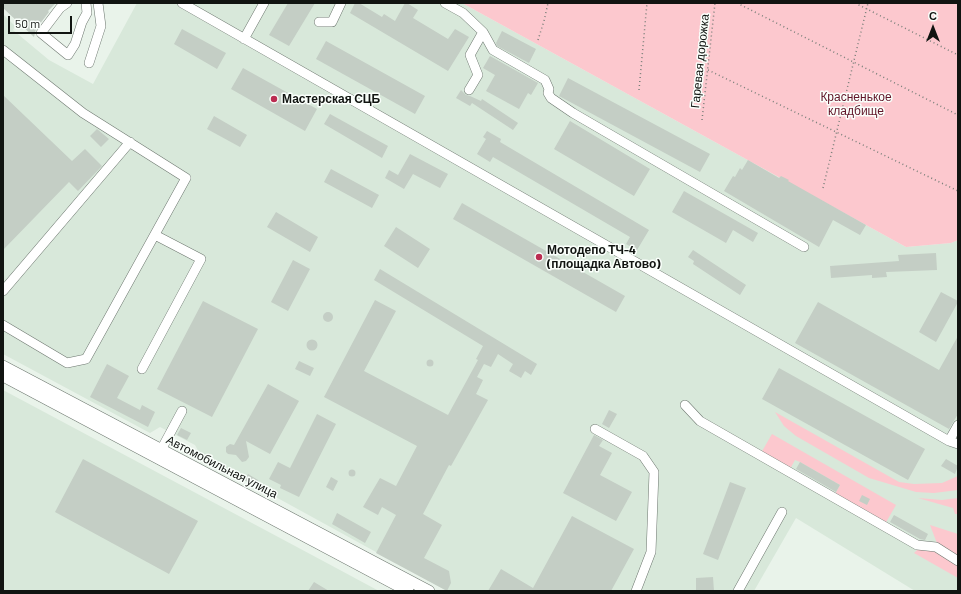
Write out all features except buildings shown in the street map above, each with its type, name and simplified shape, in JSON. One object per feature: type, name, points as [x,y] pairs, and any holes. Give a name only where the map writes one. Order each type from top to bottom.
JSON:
[{"type":"main road","name":"Автомобильная улица","points":[[3,366],[429,591]]},
{"type":"main road","name":"Автомобильная улица","points":[[3,376],[408,591]]},
{"type":"lane","points":[[67,3],[60,8],[41,33],[68,55],[75,44],[87,12],[86,3]]},
{"type":"lane","points":[[89,63],[101,26],[98,3]]},
{"type":"lane","points":[[182,3],[949,441],[958,444]]},
{"type":"lane","points":[[244,38],[264,3]]},
{"type":"lane","points":[[319,22],[332,22],[342,3]]},
{"type":"lane","points":[[445,3],[463,13],[483,32],[493,50],[545,80],[549,89],[548,94],[551,98],[573,113],[804,247]]},
{"type":"lane","points":[[470,90],[478,75],[470,55],[483,32]]},
{"type":"lane","points":[[3,50],[83,113],[186,178],[86,359],[67,363],[3,325]]},
{"type":"lane","points":[[3,291],[130,142]]},
{"type":"lane","points":[[142,369],[201,259],[155,235]]},
{"type":"lane","points":[[685,405],[700,421],[706,425],[917,544],[936,547],[958,561]]},
{"type":"lane","points":[[161,450],[182,411]]},
{"type":"lane","points":[[949,441],[958,425]]},
{"type":"lane","points":[[595,429],[642,456],[654,472],[651,552],[636,591]]},
{"type":"lane","points":[[738,591],[782,512]]},
{"type":"path","points":[[538,40],[548,3]]},
{"type":"path","points":[[639,90],[647,3]]},
{"type":"path","name":"Гаревая дорожка","points":[[702,120],[715,3]]},
{"type":"path","points":[[737,3],[958,115]]},
{"type":"path","points":[[855,3],[958,55]]},
{"type":"path","points":[[824,188],[868,3]]},
{"type":"path","points":[[708,70],[958,191]]},
{"type":"shaded area","points":[[137,3],[462,3],[906,247],[951,243],[958,240],[958,591],[915,591],[796,518],[754,591],[447,591],[201,456],[195,445],[160,427],[150,433],[3,354],[3,14],[15,26],[13,30],[49,60],[93,84]]},
{"type":"shaded area","points":[[3,390],[325,562],[379,591],[3,591]]},
{"type":"green space","name":"Красненькое кладбище","points":[[462,3],[958,3],[958,240],[951,243],[906,247]]},
{"type":"green space","points":[[775,412],[899,482],[914,484],[942,483],[958,476],[958,490],[934,493],[916,492],[869,478],[796,436],[784,426]]},
{"type":"green space","points":[[772,434],[896,505],[885,524],[835,494],[840,485],[800,462],[795,460],[790,469],[761,453]]},
{"type":"green space","points":[[918,498],[942,500],[958,498],[958,514],[955,514],[953,508]]},
{"type":"green space","points":[[930,525],[958,534],[958,558],[938,546]]},
{"type":"green space","points":[[919,548],[935,550],[958,564],[958,578],[914,553]]},
{"type":"place","name":"Мастерская СЦБ","points":[[274,99]]},
{"type":"place","name":"Мотодепо ТЧ-4 (площадка Автово)","points":[[539,257]]}]
